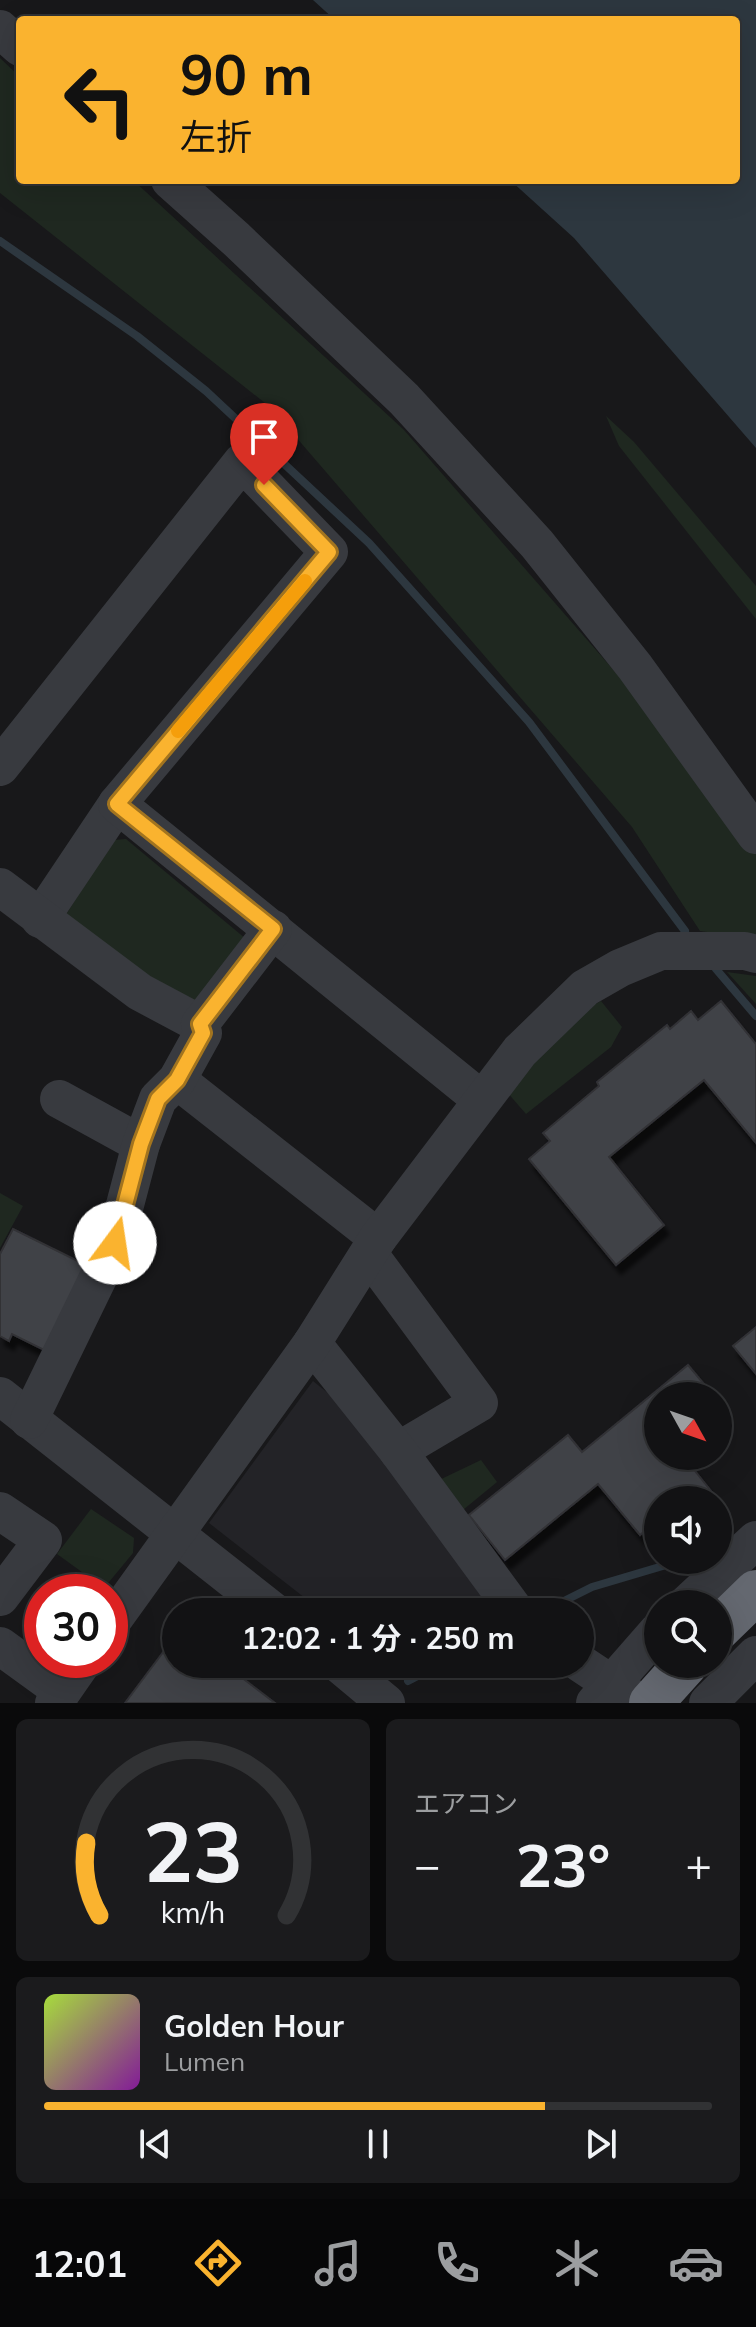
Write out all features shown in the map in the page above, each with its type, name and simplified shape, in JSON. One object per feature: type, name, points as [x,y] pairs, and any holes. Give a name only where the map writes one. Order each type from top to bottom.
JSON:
[{"type":"highway","points":[[732,1615],[756,1592]]},
{"type":"highway","points":[[651,1703],[673,1678]]},
{"type":"street","points":[[0,29],[16,43]]},
{"type":"street","points":[[174,184],[404,399],[537,544],[635,667],[756,835]]},
{"type":"street","points":[[0,767],[242,462],[329,552],[117,804],[40,919]]},
{"type":"street","points":[[117,804],[482,1100]]},
{"type":"street","points":[[0,887],[140,992],[200,1024],[203,1033],[177,1080],[158,1099],[141,1144],[115,1243],[14,1408],[256,1598]]},
{"type":"street","points":[[200,1024],[273,929]]},
{"type":"street","points":[[128,1599],[312,1343],[374,1246],[520,1051],[585,988],[620,968],[661,951],[720,950],[756,954]]},
{"type":"street","points":[[177,1080],[374,1246],[479,1403],[398,1451]]},
{"type":"street","points":[[59,1099],[141,1144]]},
{"type":"street","points":[[312,1343],[398,1451],[506,1598]]},
{"type":"street","points":[[0,1511],[43,1540],[0,1597]]},
{"type":"street","points":[[702,1590],[756,1540]]},
{"type":"street","points":[[0,1646],[58,1697],[71,1678]]},
{"type":"street","points":[[607,1688],[644,1647]]},
{"type":"street","points":[[713,1698],[756,1655]]},
{"type":"street","points":[[356,1678],[386,1703]]},
{"type":"street","points":[[713,1698],[756,1679]]},
{"type":"shaded area","points":[[313,0],[756,0],[756,448],[574,238],[514,184],[740,184],[740,16],[331,16]]},
{"type":"shaded area","points":[[0,58],[16,73],[16,184],[137,184],[404,430],[679,745],[756,850],[756,939],[700,931],[632,827],[270,407],[0,193]]},
{"type":"shaded area","points":[[606,416],[634,442],[756,586],[756,619],[619,446]]},
{"type":"shaded area","points":[[126,839],[252,944],[197,1010],[65,916],[114,840]]},
{"type":"shaded area","points":[[727,972],[756,976],[756,1004]]},
{"type":"shaded area","points":[[601,1001],[622,1027],[611,1047],[526,1114],[507,1092],[582,1011]]},
{"type":"shaded area","points":[[0,1193],[23,1206],[0,1248]]},
{"type":"shaded area","points":[[313,1381],[344,1406],[483,1598],[305,1598],[209,1523]]},
{"type":"shaded area","points":[[481,1460],[497,1482],[458,1514],[435,1482]]},
{"type":"shaded area","points":[[91,1509],[134,1538],[133,1553],[116,1574],[85,1574],[57,1554]]},
{"type":"building","points":[[721,1001],[756,1044],[756,1143],[704,1080],[609,1157],[664,1225],[616,1265],[529,1159],[550,1141],[543,1133],[599,1086],[597,1082],[667,1025],[670,1029],[691,1011],[698,1020]]},
{"type":"building","points":[[13,1229],[88,1266],[46,1351],[12,1334],[9,1341],[0,1336],[0,1254]]},
{"type":"building","points":[[756,1327],[756,1374],[733,1346]]},
{"type":"building","points":[[688,1365],[702,1382],[667,1382]]},
{"type":"building","points":[[644,1401],[644,1470],[694,1470],[707,1486],[644,1486],[644,1532],[640,1535],[598,1484],[505,1560],[469,1515],[568,1435],[582,1452]]},
{"type":"building","points":[[162,1654],[162,1678],[242,1678],[275,1703],[125,1703]]},
{"type":"waterway","points":[[0,241],[137,336],[206,391],[369,543],[529,722],[685,931]]},
{"type":"waterway","points":[[716,969],[756,1016]]},
{"type":"waterway","points":[[570,1598],[592,1587],[644,1572]]},
{"type":"waterway","points":[[408,1681],[414,1678]]},
{"type":"slow traffic","points":[[178,731],[305,581]]},
{"type":"route","points":[[115,1243],[141,1144],[158,1099],[177,1080],[203,1033],[200,1024],[273,929],[117,804],[329,552],[264,485]]}]
